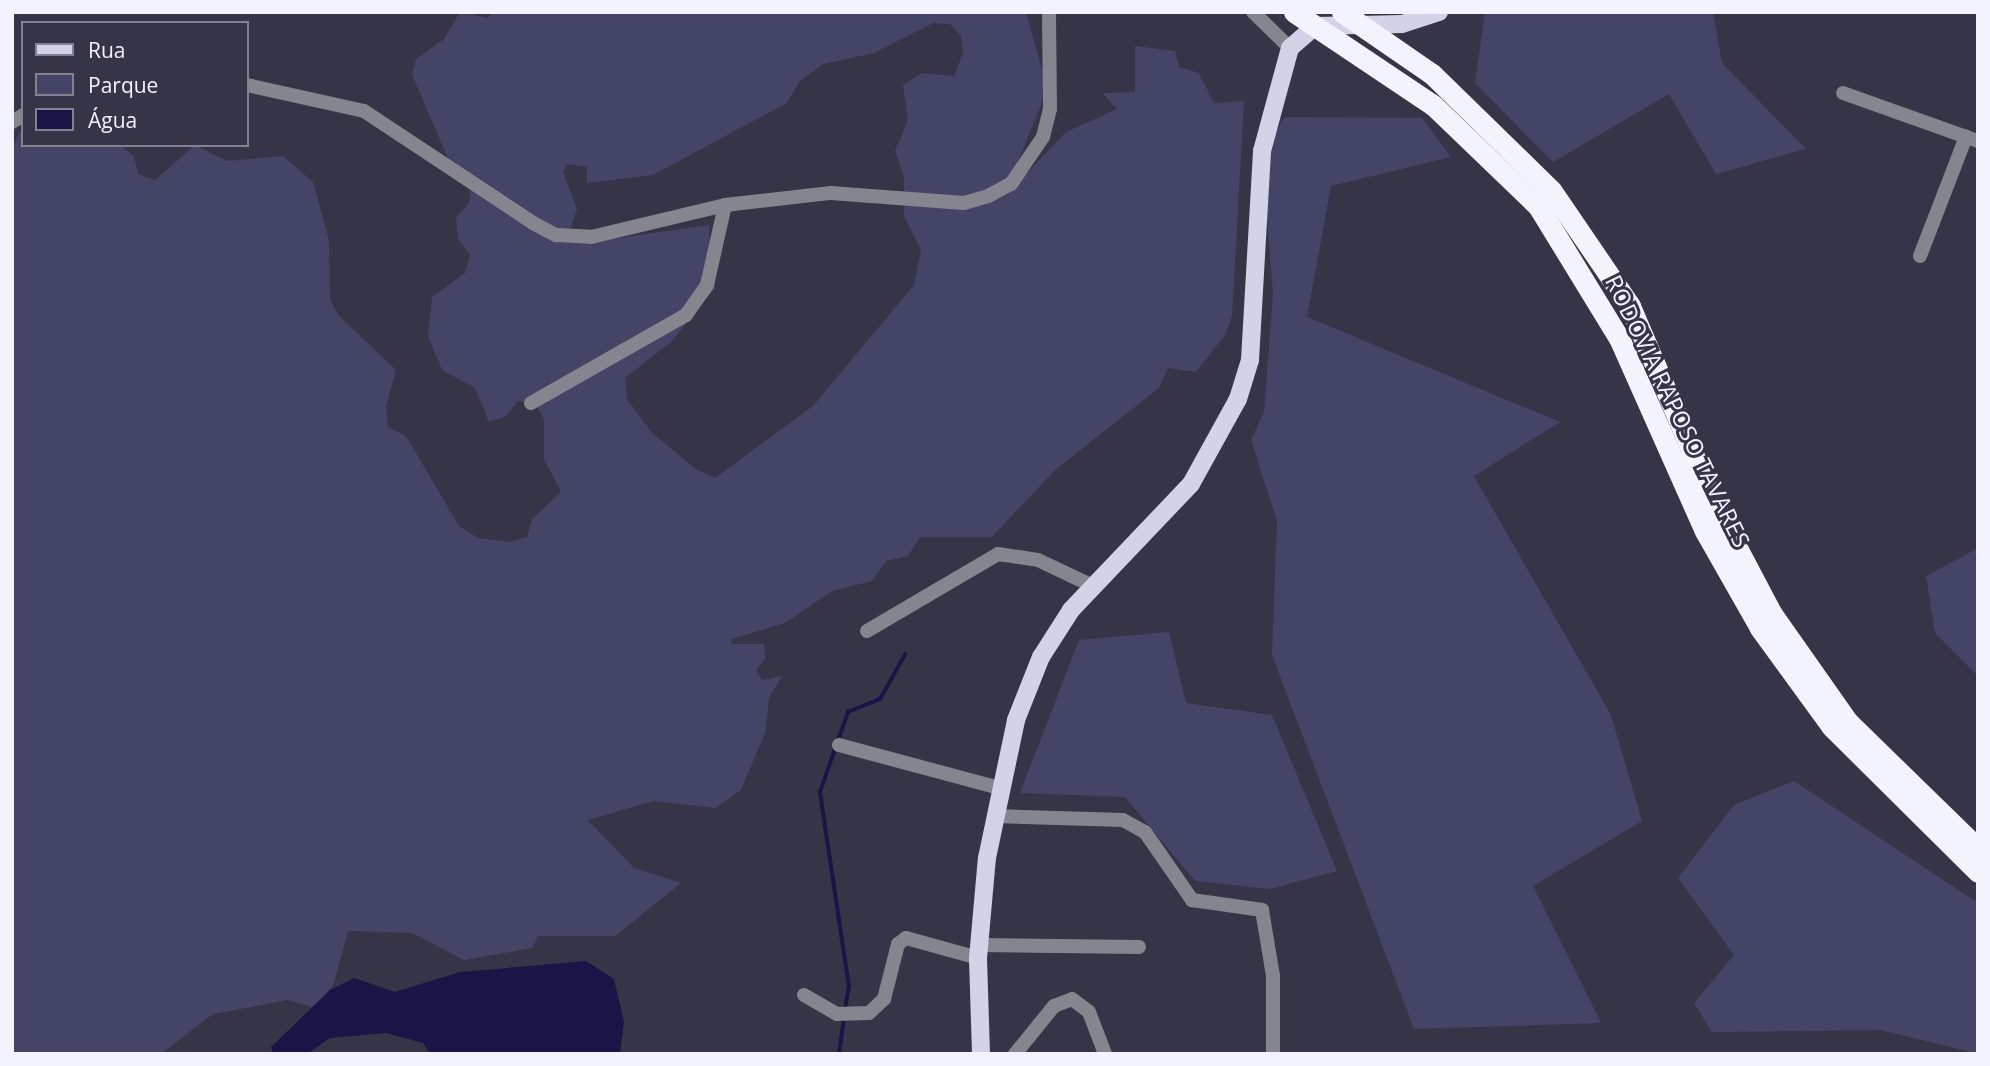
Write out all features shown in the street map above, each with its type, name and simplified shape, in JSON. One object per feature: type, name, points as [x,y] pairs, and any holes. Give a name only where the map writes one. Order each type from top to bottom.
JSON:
[{"type":"highway","name":"RODOVIA RAPOSO TAVARES","points":[[1294,12],[1433,105],[1544,198],[1619,338],[1705,531],[1760,628],[1832,727],[1920,822],[1978,872]]},
{"type":"highway","name":"RODOVIA RAPOSO TAVARES","points":[[1349,20],[1441,82],[1544,198],[1630,306],[1716,508],[1772,614],[1848,722],[1978,849]]},
{"type":"main road","points":[[1349,20],[1372,12]]},
{"type":"main road","points":[[981,1054],[979,951],[994,816],[1016,720],[1041,657],[1093,586],[1191,484],[1238,399],[1250,360],[1262,151],[1290,48],[1315,26],[1349,20],[1410,17],[1439,12]]},
{"type":"street","points":[[248,85],[364,111],[556,235],[591,237],[725,205],[831,192],[964,203],[1012,184],[1043,136],[1050,109],[1049,12]]},
{"type":"street","points":[[1253,12],[1290,48]]},
{"type":"street","points":[[1843,93],[1972,139],[1920,256]]},
{"type":"street","points":[[531,403],[686,316],[707,285],[725,205]]},
{"type":"street","points":[[867,631],[998,555],[1038,561],[1093,586]]},
{"type":"street","points":[[839,745],[1000,788]]},
{"type":"street","points":[[994,816],[1123,820],[1145,832],[1192,900],[1262,910],[1273,976],[1273,1054]]},
{"type":"street","points":[[804,995],[838,1014],[859,1016],[884,999],[902,940],[979,951],[1139,947]]},
{"type":"street","points":[[1015,1054],[1054,1006],[1072,999],[1090,1012],[1105,1054]]},
{"type":"green space","points":[[460,12],[487,18],[492,12],[1026,12],[1044,77],[1041,105],[1015,169],[1026,174],[1066,132],[1117,109],[1102,93],[1135,92],[1135,46],[1175,51],[1179,67],[1199,73],[1214,103],[1244,101],[1232,316],[1225,335],[1196,372],[1168,368],[1159,388],[1055,470],[992,537],[920,537],[908,556],[886,561],[872,581],[832,591],[785,623],[732,639],[731,644],[764,644],[765,659],[756,670],[762,680],[782,676],[769,698],[765,733],[741,790],[715,808],[653,801],[588,820],[634,868],[681,883],[615,936],[538,936],[532,948],[464,960],[412,933],[348,931],[334,983],[316,1008],[288,1000],[213,1014],[161,1054],[12,1054],[12,150],[17,137],[21,131],[21,147],[122,147],[134,156],[138,174],[155,180],[193,147],[199,147],[227,161],[283,156],[313,182],[329,240],[330,299],[339,316],[396,370],[386,406],[388,427],[406,436],[459,526],[478,538],[510,542],[527,537],[532,519],[561,492],[544,459],[544,420],[536,403],[518,401],[506,416],[489,422],[475,388],[442,370],[428,336],[432,297],[465,273],[470,255],[458,239],[456,218],[469,203],[471,185],[447,156],[412,75],[416,59],[444,39]],"holes":[[[933,23],[950,24],[961,36],[963,53],[954,76],[922,73],[903,85],[908,120],[895,151],[904,177],[904,216],[921,250],[914,285],[813,406],[715,478],[696,469],[651,432],[627,399],[625,378],[671,342],[716,287],[711,286],[709,225],[590,242],[570,230],[577,209],[563,172],[567,164],[587,167],[587,183],[653,175],[787,103],[799,82],[823,64],[874,53]]]},
{"type":"green space","points":[[1485,12],[1713,12],[1722,63],[1806,149],[1716,174],[1669,94],[1553,162],[1475,83]]},
{"type":"green space","points":[[1285,117],[1422,118],[1451,157],[1331,186],[1307,317],[1560,422],[1474,476],[1611,715],[1642,821],[1533,886],[1601,1023],[1414,1029],[1272,655],[1277,521],[1251,440],[1264,412],[1273,294],[1262,151]]},
{"type":"green space","points":[[1978,548],[1978,676],[1935,633],[1926,576]]},
{"type":"green space","points":[[1169,632],[1186,703],[1272,715],[1337,871],[1270,889],[1195,881],[1125,797],[1020,793],[1079,640]]},
{"type":"green space","points":[[1794,781],[1978,903],[1978,1054],[1880,1030],[1712,1032],[1694,1003],[1734,955],[1678,878],[1734,805]]},
{"type":"water","points":[[586,961],[614,979],[624,1022],[620,1054],[430,1054],[423,1043],[386,1033],[330,1038],[307,1054],[273,1054],[271,1047],[330,990],[354,978],[395,992],[460,972]]},
{"type":"waterway","points":[[845,1009],[849,987],[820,792],[848,712],[880,699],[905,655]]},
{"type":"waterway","points":[[839,1054],[844,1017]]}]
